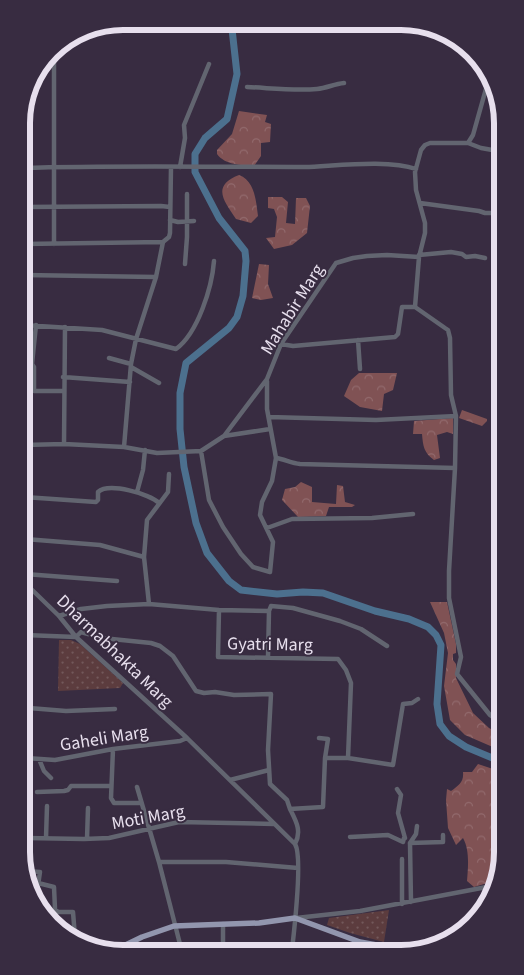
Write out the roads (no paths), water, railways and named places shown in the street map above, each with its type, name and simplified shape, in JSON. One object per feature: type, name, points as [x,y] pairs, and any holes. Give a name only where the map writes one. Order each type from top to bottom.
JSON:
[{"type":"main road","points":[[124,945],[174,926],[259,923],[295,918],[360,942],[377,945]]},
{"type":"street","points":[[54,61],[54,244]]},
{"type":"street","points":[[182,167],[185,138],[184,125],[208,64]]},
{"type":"street","points":[[247,87],[308,90],[344,83]]},
{"type":"street","points":[[468,143],[473,135],[486,87]]},
{"type":"street","points":[[415,307],[419,256],[425,232],[425,223],[415,184],[416,169],[421,150],[430,143],[468,143],[494,150]]},
{"type":"street","points":[[30,168],[400,165],[416,169]]},
{"type":"street","points":[[30,244],[163,242],[169,237],[171,167]]},
{"type":"street","points":[[184,264],[187,250],[187,194]]},
{"type":"street","points":[[420,203],[494,213]]},
{"type":"street","points":[[30,207],[170,207]]},
{"type":"street","points":[[170,220],[194,221]]},
{"type":"street","points":[[124,447],[131,365],[136,339],[156,277],[163,242]]},
{"type":"street","name":"Mahabir Marg","points":[[199,452],[224,436],[267,379],[281,344],[336,263],[367,256],[419,256],[451,252],[468,257],[485,258]]},
{"type":"street","points":[[30,325],[102,330],[176,349],[199,318],[211,282],[214,261]]},
{"type":"street","points":[[30,275],[156,277]]},
{"type":"street","points":[[281,344],[294,346],[397,336],[402,307],[415,307],[448,330],[452,395],[456,416],[449,598],[461,658],[458,674],[494,718]]},
{"type":"street","points":[[36,325],[32,364],[34,367],[34,391],[63,391]]},
{"type":"street","points":[[64,444],[63,377],[65,327]]},
{"type":"street","points":[[358,340],[360,369]]},
{"type":"street","points":[[109,358],[131,365],[159,383]]},
{"type":"street","points":[[63,377],[130,382]]},
{"type":"street","points":[[30,445],[64,444],[124,447],[157,453],[199,452],[209,500],[223,527],[241,554],[253,567],[270,572],[273,542],[260,515],[262,502],[272,481],[276,458],[268,417],[267,379]]},
{"type":"street","points":[[268,417],[376,420],[456,416]]},
{"type":"street","points":[[224,436],[270,429]]},
{"type":"street","points":[[136,492],[143,470],[145,450]]},
{"type":"street","points":[[276,458],[300,464],[455,468]]},
{"type":"street","points":[[149,604],[144,557],[147,520],[168,492],[169,474]]},
{"type":"street","points":[[30,497],[96,502],[98,500],[98,492],[104,488],[148,495],[159,503]]},
{"type":"street","points":[[267,528],[292,519],[372,518],[413,514]]},
{"type":"street","points":[[30,539],[100,545],[144,557]]},
{"type":"street","points":[[30,574],[117,581]]},
{"type":"street","name":"Dharmabhakta Marg","points":[[30,588],[59,616],[76,637],[186,738],[295,844]]},
{"type":"street","points":[[59,616],[90,608],[149,604],[219,610],[270,611]]},
{"type":"street","points":[[268,657],[271,606],[293,608],[340,621],[361,629],[387,646]]},
{"type":"street","name":"Gyatri Marg","points":[[219,610],[218,657],[338,660],[346,670],[351,685],[348,758]]},
{"type":"street","points":[[30,635],[76,637],[81,632],[102,638],[151,643],[160,646],[173,656],[196,691],[234,695],[271,694],[268,750],[270,784],[287,800],[298,826],[299,836],[295,844],[298,851],[298,868],[292,945]]},
{"type":"street","points":[[325,758],[348,758],[393,765],[403,704],[412,703],[418,699]]},
{"type":"street","points":[[30,708],[66,711],[115,710]]},
{"type":"street","name":"Gaheli Marg","points":[[30,758],[55,760],[113,749],[180,741],[186,738]]},
{"type":"street","points":[[290,809],[323,807],[325,758],[328,739],[319,738]]},
{"type":"street","points":[[113,749],[111,798],[114,803],[142,803]]},
{"type":"street","points":[[38,759],[44,771],[51,778]]},
{"type":"street","points":[[230,780],[268,770]]},
{"type":"street","points":[[37,792],[64,791],[68,790],[71,786],[111,786]]},
{"type":"street","points":[[137,787],[159,862],[180,945]]},
{"type":"street","points":[[397,789],[401,795],[398,813],[404,840]]},
{"type":"street","points":[[46,838],[48,806]]},
{"type":"street","points":[[87,839],[88,808]]},
{"type":"street","name":"Moti Marg","points":[[30,838],[87,839],[116,837],[179,822],[274,824]]},
{"type":"street","points":[[411,902],[410,843],[416,834],[417,826]]},
{"type":"street","points":[[350,837],[388,835],[410,843],[443,842],[443,835]]},
{"type":"street","points":[[402,859],[402,904]]},
{"type":"street","points":[[159,862],[226,862],[298,868]]},
{"type":"street","points":[[32,871],[40,872],[37,889]]},
{"type":"street","points":[[38,883],[54,888],[54,909],[58,912],[73,912],[75,932]]},
{"type":"street","points":[[295,918],[360,911],[487,887]]},
{"type":"street","points":[[223,924],[223,945]]},
{"type":"waterway","points":[[232,30],[237,74],[227,119],[205,138],[195,154],[195,172],[219,218],[245,251],[246,261],[243,296],[237,317],[229,328],[186,363],[180,393],[180,429],[184,467],[196,523],[207,553],[229,581],[241,590],[277,594],[323,593],[375,611],[409,619],[428,627],[436,635],[441,645],[437,704],[440,724],[449,736],[466,747],[494,759]]}]
